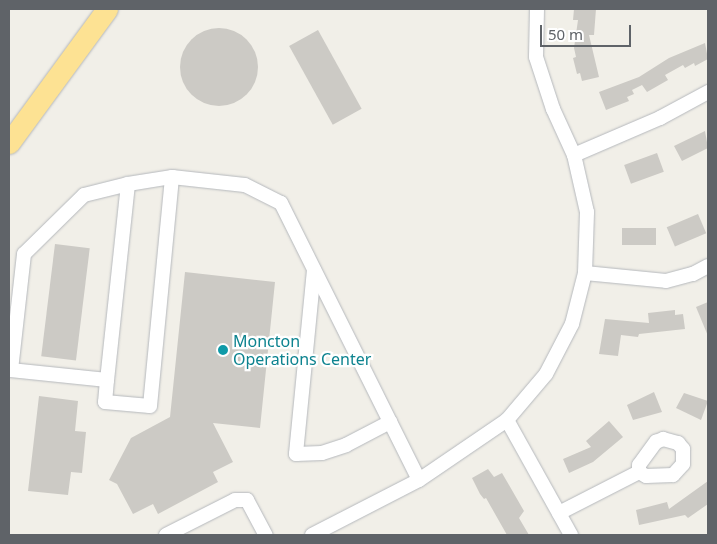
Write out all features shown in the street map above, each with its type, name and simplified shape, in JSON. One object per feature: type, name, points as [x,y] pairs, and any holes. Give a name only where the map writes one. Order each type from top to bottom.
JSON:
[{"type":"highway","points":[[9,143],[107,9]]},
{"type":"street","points":[[312,535],[419,480],[507,420],[546,374],[572,324],[585,273],[587,212],[574,155],[553,109],[536,57],[537,9]]},
{"type":"street","points":[[574,155],[660,118],[708,92]]},
{"type":"street","points":[[128,184],[105,402],[150,406],[172,177]]},
{"type":"street","points":[[107,380],[11,370],[24,254],[84,195],[128,184],[172,177],[245,185],[280,203],[419,480]]},
{"type":"street","points":[[585,273],[666,281],[693,274],[708,266]]},
{"type":"street","points":[[314,270],[296,454],[322,453],[346,445],[390,422]]},
{"type":"street","points":[[507,420],[570,535]]},
{"type":"street","points":[[559,513],[639,472]]},
{"type":"street","points":[[166,535],[236,500],[247,500],[266,535]]},
{"type":"building","points":[[574,9],[596,9],[594,35],[589,35],[599,77],[582,81],[580,73],[577,74],[573,58],[576,57],[574,48],[578,20],[573,20]]},
{"type":"building","points":[[211,28],[227,28],[241,34],[252,45],[258,59],[258,75],[252,89],[241,100],[227,106],[211,106],[197,100],[186,89],[180,75],[180,59],[186,45],[197,34]]},
{"type":"building","points":[[318,30],[362,109],[333,125],[289,46]]},
{"type":"building","points":[[705,43],[708,59],[695,66],[694,63],[685,68],[683,65],[665,75],[668,80],[647,92],[642,85],[632,90],[634,94],[627,97],[629,101],[606,110],[599,92],[639,77],[669,58]]},
{"type":"building","points":[[705,131],[708,148],[682,161],[674,146]]},
{"type":"building","points":[[657,153],[664,172],[631,184],[624,165]]},
{"type":"building","points":[[698,214],[706,233],[675,247],[667,227]]},
{"type":"building","points":[[622,228],[656,228],[656,245],[622,245]]},
{"type":"building","points":[[55,244],[90,248],[76,360],[41,356]]},
{"type":"building","name":"Moncton Operations Center","points":[[185,272],[275,282],[260,428],[213,423],[233,462],[213,472],[218,482],[158,514],[153,504],[133,514],[117,484],[109,480],[131,438],[170,417]]},
{"type":"building","points":[[708,302],[708,336],[696,307]]},
{"type":"building","points":[[675,310],[675,315],[683,314],[685,329],[639,334],[638,337],[621,335],[618,356],[599,354],[605,319],[649,323],[648,313]]},
{"type":"building","points":[[654,392],[662,412],[633,420],[627,405]]},
{"type":"building","points":[[684,393],[708,401],[701,420],[676,408]]},
{"type":"building","points":[[39,396],[78,401],[75,431],[86,432],[82,473],[71,472],[68,495],[28,491]]},
{"type":"building","points":[[609,421],[623,437],[593,462],[569,473],[563,459],[591,447],[586,441]]},
{"type":"building","points":[[488,469],[494,477],[502,473],[524,511],[519,518],[529,535],[507,535],[486,498],[484,499],[480,494],[472,478]]},
{"type":"building","points":[[708,481],[708,504],[688,518],[685,515],[639,525],[636,510],[667,502],[669,509]]},
{"type":"place","name":"Moncton Operations Center","points":[[223,350]]}]
